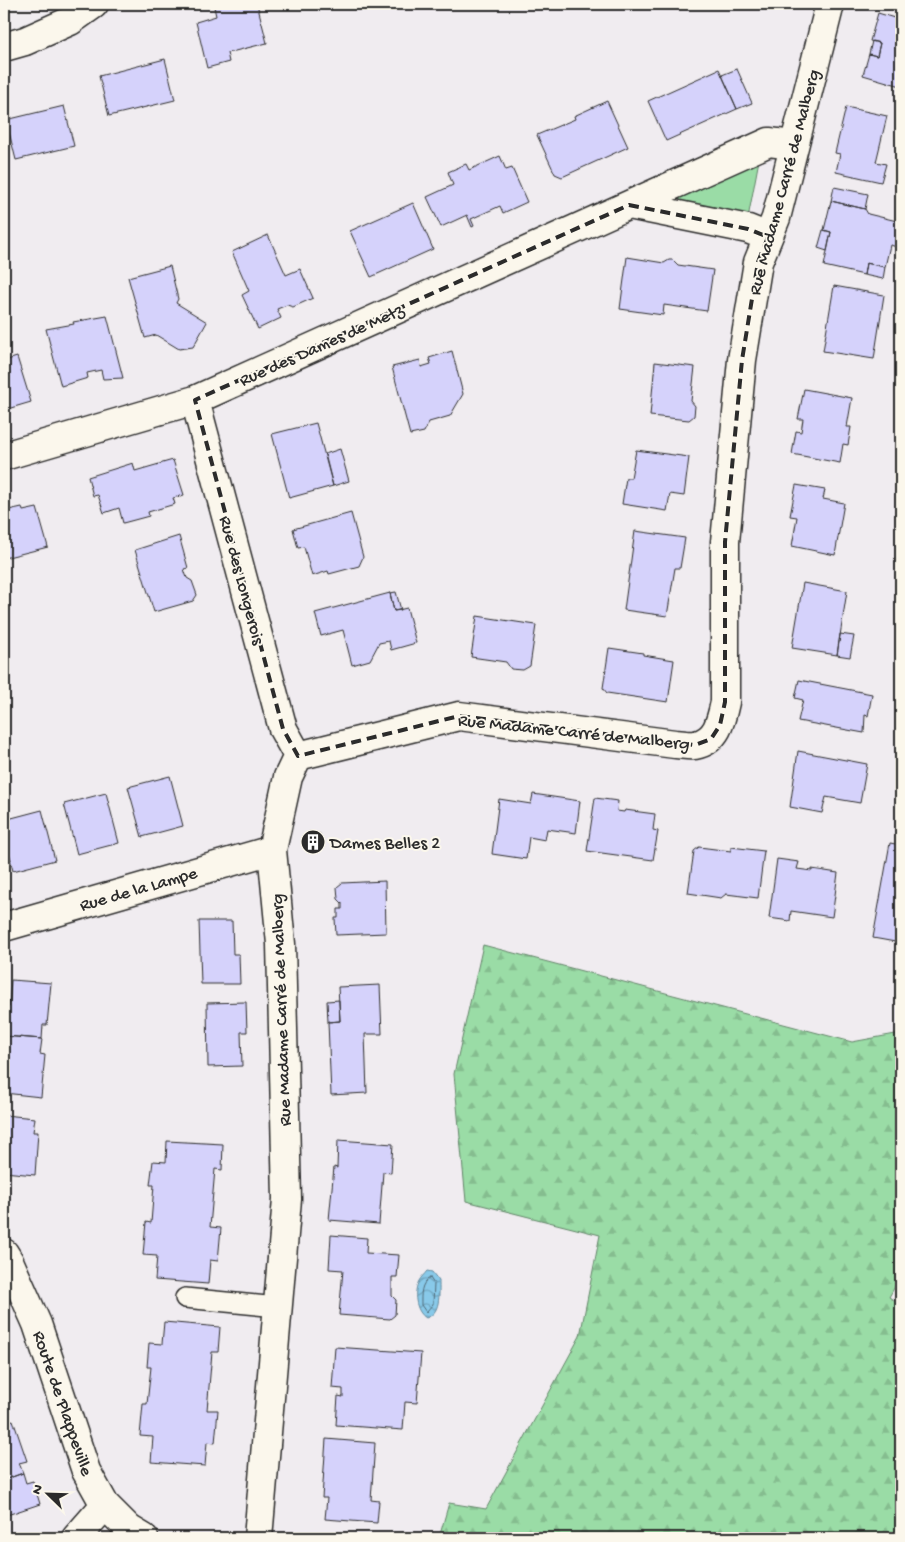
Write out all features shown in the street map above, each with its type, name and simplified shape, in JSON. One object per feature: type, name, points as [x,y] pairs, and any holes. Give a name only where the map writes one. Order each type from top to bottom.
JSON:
[{"type":"street","points":[[4,47],[25,41],[70,21],[94,4]]},
{"type":"street","name":"Rue Madame Carré de Malberg","points":[[258,1538],[287,1199],[281,944],[272,850],[288,777],[298,756],[460,716],[695,746],[711,739],[720,725],[725,702],[725,542],[742,360],[758,262],[776,218],[830,4]]},
{"type":"street","name":"Rue des Dames de Metz","points":[[4,456],[195,400],[769,142],[794,145]]},
{"type":"street","points":[[629,205],[748,229],[768,237]]},
{"type":"street","name":"Rue des Longerois","points":[[195,400],[283,728],[298,756]]},
{"type":"street","name":"Rue de la Lampe","points":[[4,926],[272,850]]},
{"type":"street","name":"Route de Plappeville","points":[[4,1253],[37,1324],[86,1471],[105,1505],[129,1529],[144,1538]]},
{"type":"street","points":[[76,1538],[105,1505]]},
{"type":"lane","points":[[185,1298],[278,1307]]},
{"type":"highlighted area","points":[[629,205],[748,229],[768,237],[758,262],[742,360],[725,542],[725,702],[720,725],[711,739],[695,745],[459,716],[298,756],[283,729],[195,400]]},
{"type":"green space","points":[[759,160],[748,218],[680,202],[679,196]]},
{"type":"green space","points":[[483,945],[852,1042],[901,1033],[901,1276],[889,1297],[901,1305],[901,1538],[439,1538],[449,1503],[486,1509],[580,1336],[600,1235],[466,1201],[454,1074]]},
{"type":"water","points":[[427,1271],[432,1272],[439,1281],[439,1292],[437,1308],[431,1316],[426,1318],[417,1306],[416,1290],[419,1281]]},
{"type":"building","points":[[228,4],[257,4],[267,43],[227,53],[229,62],[207,68],[196,22],[216,16],[214,7]]},
{"type":"building","points":[[878,13],[901,20],[901,86],[863,75],[869,54],[877,56],[880,43],[870,41]]},
{"type":"building","points":[[872,41],[880,43],[877,56],[869,54]]},
{"type":"building","points":[[165,59],[175,100],[109,116],[99,76]]},
{"type":"building","points":[[719,69],[737,109],[666,141],[648,101]]},
{"type":"building","points":[[737,69],[752,103],[737,109],[722,75]]},
{"type":"building","points":[[607,101],[628,147],[562,177],[555,174],[537,135],[575,119],[574,116]]},
{"type":"building","points":[[64,106],[74,146],[16,160],[6,120]]},
{"type":"building","points":[[846,107],[887,116],[876,162],[886,164],[881,182],[836,172],[840,154],[835,153]]},
{"type":"building","points":[[500,156],[506,170],[512,168],[527,202],[503,213],[500,206],[471,219],[474,226],[472,227],[467,215],[441,227],[427,197],[453,185],[448,172],[466,164],[469,170]]},
{"type":"building","points":[[834,187],[868,194],[865,209],[831,201]]},
{"type":"building","points":[[831,201],[865,209],[868,214],[901,222],[901,248],[890,245],[885,267],[866,263],[864,275],[824,266],[831,232],[824,230]]},
{"type":"building","points":[[413,203],[433,249],[371,277],[350,231]]},
{"type":"building","points":[[823,230],[831,232],[827,251],[818,248]]},
{"type":"building","points":[[268,235],[286,275],[300,269],[313,298],[293,307],[287,305],[277,309],[281,318],[258,329],[242,295],[249,291],[232,252]]},
{"type":"building","points":[[627,257],[664,263],[673,260],[678,265],[713,270],[707,311],[664,305],[663,315],[620,309]]},
{"type":"building","points":[[866,263],[885,267],[883,279],[864,275]]},
{"type":"building","points":[[170,266],[178,299],[176,303],[207,322],[193,347],[179,349],[156,335],[145,338],[128,277]]},
{"type":"building","points":[[834,286],[884,295],[874,359],[823,351]]},
{"type":"building","points":[[107,316],[123,378],[103,379],[101,370],[87,373],[88,378],[61,386],[46,329]]},
{"type":"building","points":[[452,351],[463,394],[450,416],[429,422],[424,432],[410,435],[392,367],[420,360],[421,367],[431,364],[429,358]]},
{"type":"building","points":[[17,357],[31,402],[4,410],[4,361]]},
{"type":"building","points":[[655,362],[695,367],[691,401],[695,406],[694,416],[689,420],[650,416]]},
{"type":"building","points":[[804,389],[852,398],[847,427],[851,427],[848,445],[843,444],[840,463],[792,454],[796,431],[801,432],[803,419],[798,419]]},
{"type":"building","points":[[316,423],[333,486],[289,498],[272,434]]},
{"type":"building","points":[[340,449],[349,481],[333,486],[325,454]]},
{"type":"building","points":[[636,450],[689,457],[684,496],[670,494],[667,511],[622,504],[626,478],[631,478]]},
{"type":"building","points":[[173,460],[184,495],[173,498],[175,504],[148,512],[149,516],[123,523],[119,508],[104,513],[98,495],[93,496],[88,477],[133,463],[135,471]]},
{"type":"building","points":[[796,485],[825,490],[823,499],[844,503],[835,555],[792,546],[797,517],[790,516]]},
{"type":"building","points":[[22,507],[23,511],[37,508],[48,547],[4,558],[4,511]]},
{"type":"building","points":[[351,513],[363,557],[359,566],[329,574],[328,571],[312,576],[304,547],[298,548],[293,529]]},
{"type":"building","points":[[635,531],[685,538],[680,568],[675,568],[667,616],[624,610]]},
{"type":"building","points":[[179,536],[188,568],[184,569],[187,578],[192,581],[197,595],[193,601],[154,612],[135,550]]},
{"type":"building","points":[[803,583],[847,591],[837,655],[792,648]]},
{"type":"building","points":[[396,592],[401,610],[394,611],[390,593]]},
{"type":"building","points":[[390,593],[394,611],[407,608],[416,643],[391,650],[389,641],[379,643],[370,660],[352,665],[343,630],[321,636],[315,613]]},
{"type":"building","points":[[477,616],[536,625],[530,666],[523,670],[511,669],[506,662],[471,657]]},
{"type":"building","points":[[840,634],[854,636],[850,657],[837,655]]},
{"type":"building","points":[[609,648],[674,660],[668,702],[607,693],[603,688]]},
{"type":"building","points":[[799,680],[872,694],[868,716],[865,715],[864,733],[798,721],[803,700],[795,698]]},
{"type":"building","points":[[798,751],[867,764],[860,803],[826,797],[822,813],[790,807]]},
{"type":"building","points":[[170,776],[183,826],[142,837],[128,787]]},
{"type":"building","points":[[106,793],[119,843],[77,854],[64,804]]},
{"type":"building","points":[[533,794],[580,801],[576,833],[547,829],[545,840],[529,837],[526,859],[492,854],[499,799],[531,804]]},
{"type":"building","points":[[595,798],[618,801],[617,811],[624,812],[625,810],[655,814],[653,830],[658,831],[653,860],[587,851]]},
{"type":"building","points":[[42,810],[55,860],[13,871],[4,834],[4,820]]},
{"type":"building","name":"Dames Belles 2","points":[[309,832],[320,834],[317,852],[306,850]]},
{"type":"building","points":[[4,834],[11,860],[4,862]]},
{"type":"building","points":[[890,843],[901,845],[901,943],[873,938]]},
{"type":"building","points":[[699,847],[731,851],[731,847],[764,851],[758,898],[726,894],[721,898],[688,893],[694,851]]},
{"type":"building","points":[[777,859],[799,862],[797,869],[838,873],[832,917],[791,911],[790,921],[769,918]]},
{"type":"building","points":[[385,881],[386,933],[336,935],[335,918],[338,918],[338,909],[342,909],[342,903],[338,899],[337,887],[342,883]]},
{"type":"building","points":[[199,921],[232,921],[233,954],[239,954],[240,984],[201,984]]},
{"type":"building","points":[[11,980],[51,983],[47,1025],[43,1025],[42,1039],[4,1036],[5,1006],[9,1007]]},
{"type":"building","points":[[380,985],[382,1034],[365,1034],[367,1093],[331,1095],[328,1022],[340,1021],[338,987]]},
{"type":"building","points":[[339,1000],[340,1021],[328,1022],[327,1001]]},
{"type":"building","points":[[246,1002],[247,1032],[241,1032],[242,1066],[208,1067],[207,1003]]},
{"type":"building","points":[[4,1036],[42,1039],[40,1054],[45,1055],[41,1097],[4,1093]]},
{"type":"building","points":[[4,1115],[35,1118],[33,1132],[38,1132],[35,1175],[4,1172]]},
{"type":"building","points":[[338,1140],[393,1144],[391,1173],[383,1172],[379,1224],[329,1220],[334,1167],[337,1168]]},
{"type":"building","points":[[167,1141],[223,1144],[222,1170],[215,1169],[210,1227],[221,1228],[218,1261],[210,1260],[208,1284],[155,1280],[157,1256],[143,1255],[146,1222],[151,1223],[154,1185],[150,1185],[153,1161],[166,1162]]},
{"type":"building","points":[[331,1235],[367,1238],[366,1253],[399,1255],[397,1277],[392,1277],[392,1296],[396,1300],[395,1315],[390,1319],[339,1315],[343,1270],[329,1269]]},
{"type":"building","points":[[164,1322],[220,1327],[218,1352],[212,1352],[207,1410],[218,1410],[215,1443],[207,1442],[205,1466],[151,1462],[153,1437],[140,1436],[143,1404],[147,1404],[151,1367],[147,1367],[149,1343],[162,1344]]},
{"type":"building","points":[[335,1347],[421,1353],[417,1403],[405,1402],[403,1430],[336,1425],[338,1396],[343,1397],[343,1389],[332,1388]]},
{"type":"building","points":[[4,1417],[6,1422],[13,1420],[27,1461],[19,1463],[23,1473],[4,1480]]},
{"type":"building","points":[[326,1439],[375,1443],[371,1500],[379,1501],[377,1523],[325,1519],[327,1498],[322,1498]]},
{"type":"building","points":[[23,1473],[26,1483],[33,1481],[40,1504],[4,1516],[4,1480]]},
{"type":"place","name":"Dames Belles 2","points":[[313,842]]}]
